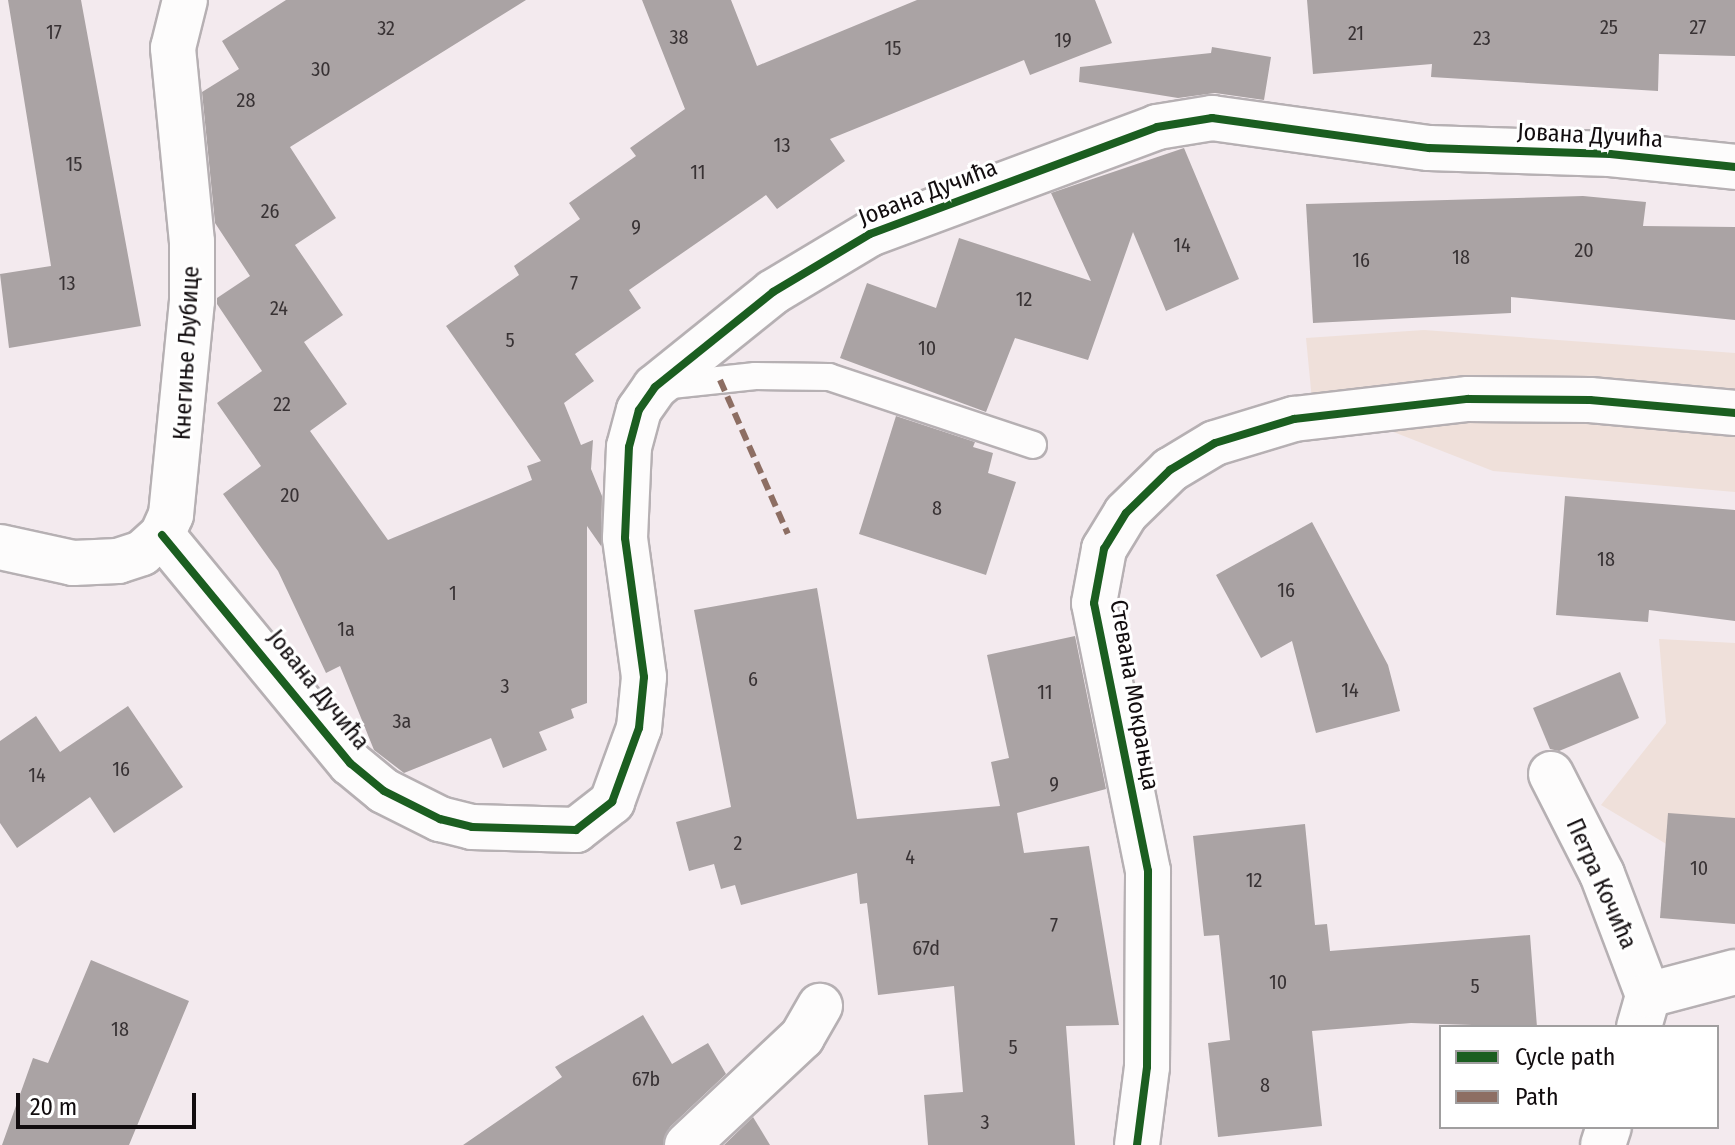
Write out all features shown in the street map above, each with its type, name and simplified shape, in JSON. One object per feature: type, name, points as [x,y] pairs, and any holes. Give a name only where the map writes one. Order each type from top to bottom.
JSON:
[{"type":"street","name":"Кнегиње Љубице","points":[[162,535],[176,494],[192,301],[192,242],[173,48],[185,0]]},
{"type":"street","name":"Јована Дучића","points":[[162,535],[350,763],[384,791],[440,819],[472,827],[576,830],[612,802],[639,728],[644,677],[626,523],[629,447],[639,410],[655,387],[773,292],[870,234],[1157,127],[1212,118],[1429,148],[1610,154],[1735,167]]},
{"type":"street","name":"Стевана Мокрањца","points":[[1137,1145],[1147,1052],[1148,871],[1094,603],[1104,549],[1126,513],[1170,470],[1215,443],[1294,419],[1468,399],[1590,400],[1735,413]]},
{"type":"street","points":[[0,547],[45,559],[97,563],[142,553],[162,535]]},
{"type":"street","name":"Петра Кочића","points":[[1551,774],[1602,874],[1644,1011],[1735,972]]},
{"type":"street","points":[[687,1145],[802,1037],[820,1006]]},
{"type":"lane","points":[[655,387],[755,376],[829,377],[1033,445]]},
{"type":"shaded area","points":[[1424,330],[1735,353],[1735,492],[1493,471],[1312,400],[1306,338]]},
{"type":"shaded area","points":[[1659,639],[1735,643],[1735,885],[1601,805],[1666,723]]},
{"type":"building","points":[[8,0],[81,0],[141,326],[9,348],[0,274],[51,266]]},
{"type":"building","points":[[286,0],[526,0],[290,147],[336,218],[295,245],[343,315],[304,342],[347,404],[310,431],[388,540],[532,480],[527,466],[541,461],[446,326],[519,275],[514,266],[580,219],[569,203],[636,156],[630,148],[685,109],[642,0],[731,0],[757,66],[917,0],[1095,0],[1112,43],[1030,75],[1024,60],[830,139],[845,161],[777,209],[766,195],[629,290],[641,308],[575,354],[594,381],[564,403],[581,445],[593,440],[591,469],[602,496],[601,546],[587,526],[587,703],[571,709],[574,718],[539,732],[547,750],[503,768],[491,738],[404,773],[374,750],[340,666],[326,673],[278,571],[223,494],[261,466],[217,403],[262,371],[217,304],[217,298],[250,276],[215,223],[202,92],[239,69],[222,41]]},
{"type":"building","points":[[1307,0],[1735,0],[1735,56],[1659,54],[1658,91],[1431,77],[1432,64],[1313,74]]},
{"type":"building","points":[[1212,47],[1271,57],[1264,100],[1215,93],[1178,98],[1079,82],[1080,67],[1211,53]]},
{"type":"building","points":[[1184,148],[1239,279],[1166,311],[1133,232],[1088,360],[1015,338],[986,412],[840,358],[867,283],[936,308],[959,238],[1091,281],[1051,193]]},
{"type":"building","points":[[1583,196],[1646,202],[1643,226],[1735,227],[1735,320],[1511,297],[1511,313],[1313,323],[1306,204]]},
{"type":"building","points":[[896,416],[975,442],[973,447],[993,453],[988,473],[1016,482],[986,575],[859,534]]},
{"type":"building","points":[[1565,496],[1735,510],[1735,621],[1649,610],[1648,622],[1556,615]]},
{"type":"building","points":[[1312,522],[1388,665],[1400,711],[1316,733],[1292,641],[1261,658],[1216,575]]},
{"type":"building","points":[[817,588],[857,819],[1000,806],[991,762],[1009,758],[987,655],[1075,636],[1106,789],[1017,813],[1024,853],[1089,846],[1119,1025],[1066,1026],[1075,1145],[928,1145],[924,1095],[963,1092],[954,986],[878,995],[867,903],[860,904],[857,873],[741,905],[735,885],[721,889],[714,864],[689,871],[676,822],[731,807],[694,610]]},
{"type":"building","points":[[1620,672],[1639,718],[1559,751],[1550,749],[1533,708]]},
{"type":"building","points":[[128,706],[183,787],[114,833],[90,797],[17,848],[0,823],[0,741],[36,716],[60,752]]},
{"type":"building","points":[[1668,813],[1735,818],[1735,924],[1660,918]]},
{"type":"building","points":[[1305,824],[1315,925],[1327,924],[1330,951],[1530,935],[1537,1025],[1411,1023],[1312,1031],[1322,1126],[1218,1137],[1208,1043],[1230,1040],[1219,935],[1204,936],[1193,836]]},
{"type":"building","points":[[91,960],[189,1001],[129,1145],[2,1145],[33,1058],[48,1063]]},
{"type":"building","points":[[643,1015],[672,1064],[708,1043],[726,1074],[670,1127],[663,1145],[463,1145],[562,1077],[555,1067]]},
{"type":"building","points":[[753,1117],[770,1145],[724,1145]]},
{"type":"marked path","points":[[720,380],[788,534]]},
{"type":"cycle path","points":[[162,535],[350,763],[384,791],[440,819],[472,827],[576,830],[612,802],[639,728],[644,677],[625,538],[629,447],[639,410],[655,387],[773,292],[870,234],[1157,127],[1212,118],[1429,148],[1610,154],[1735,167]]},
{"type":"cycle path","points":[[1137,1145],[1147,1067],[1148,871],[1094,603],[1104,549],[1126,513],[1170,470],[1215,443],[1294,419],[1468,399],[1590,400],[1735,413]]}]
